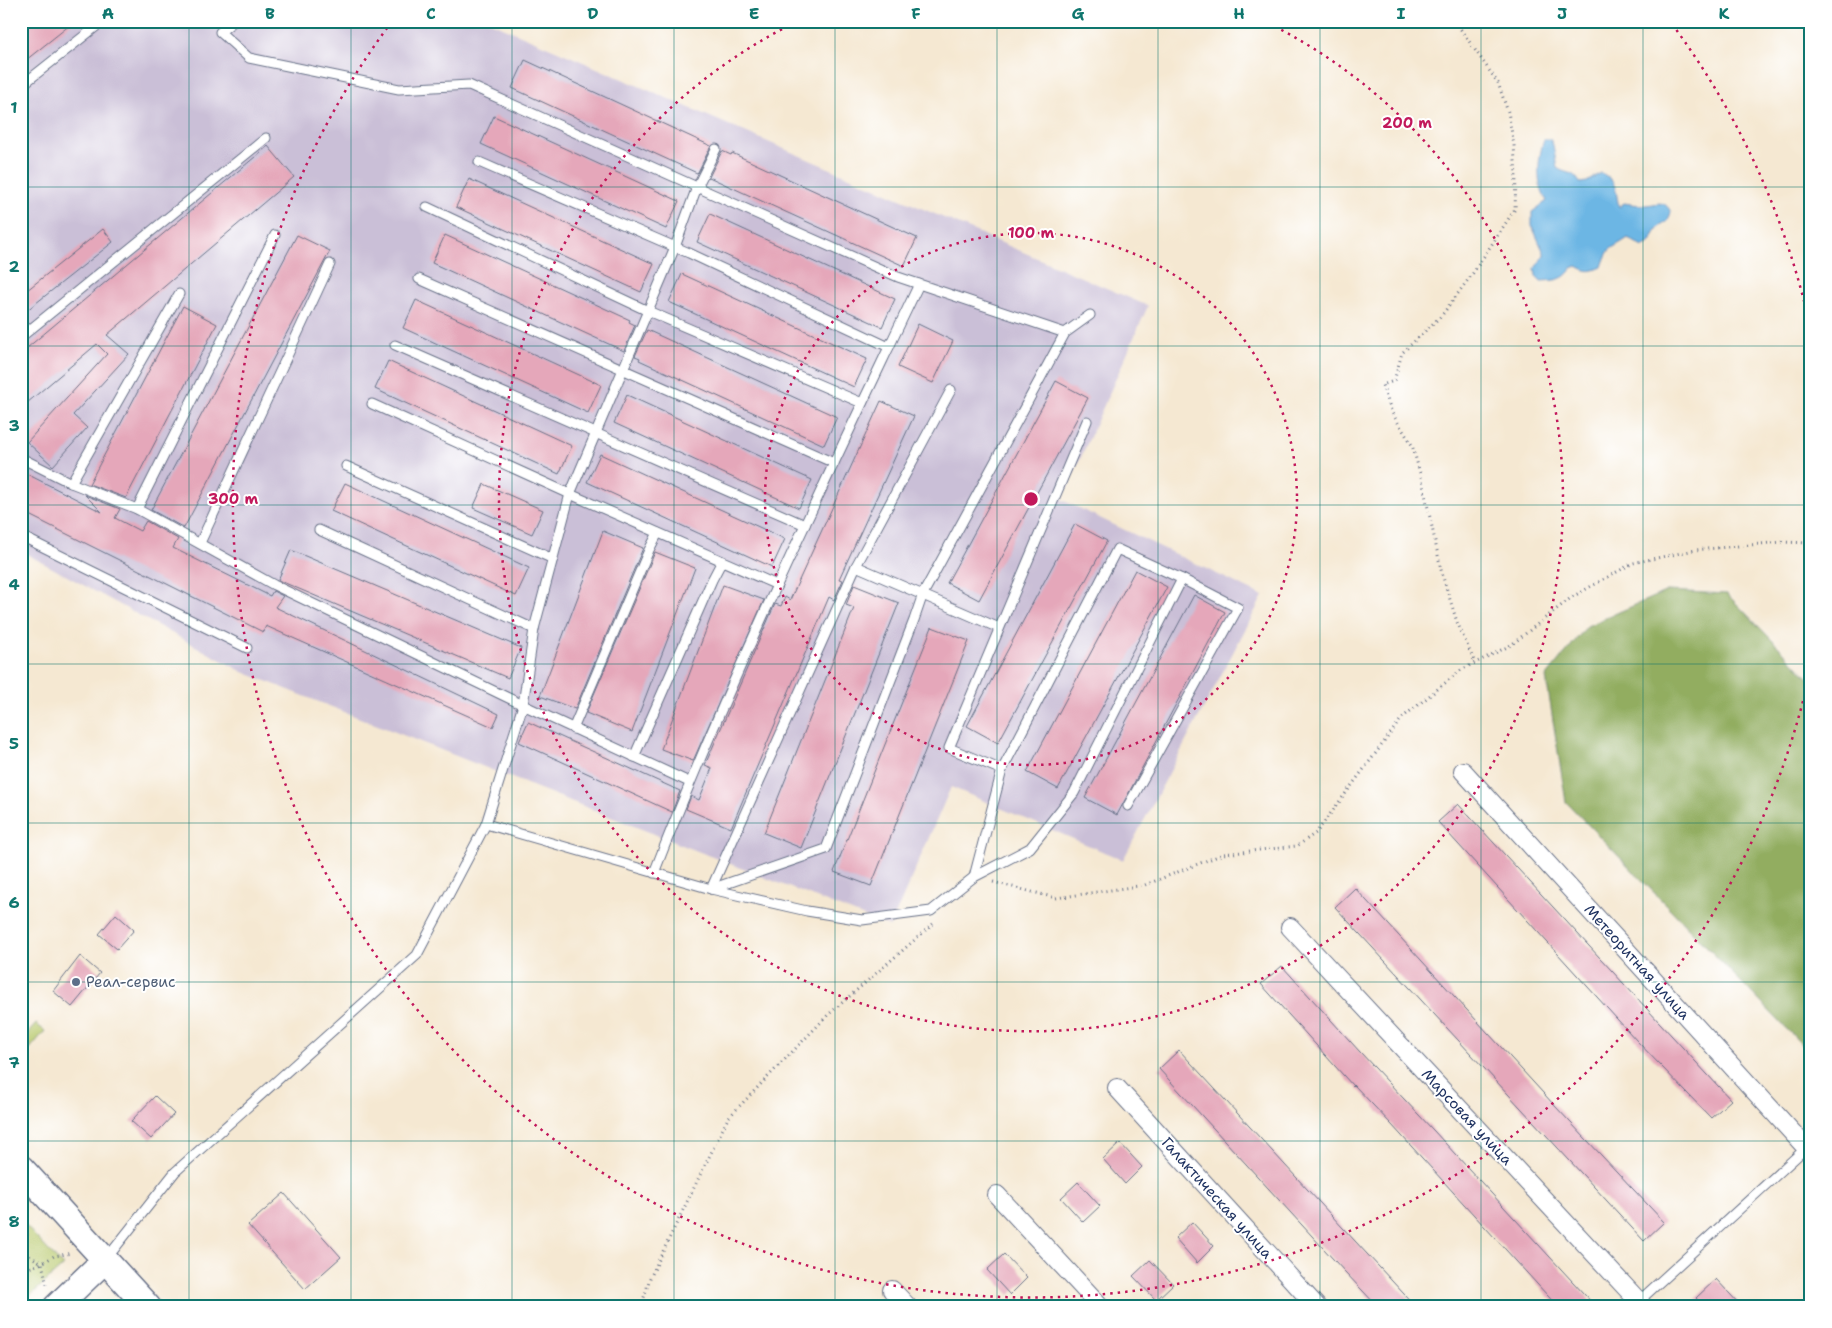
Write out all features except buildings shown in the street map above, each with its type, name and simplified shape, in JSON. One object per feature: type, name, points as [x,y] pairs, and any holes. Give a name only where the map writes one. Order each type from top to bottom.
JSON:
[{"type":"street","name":"Метеоритная улица","points":[[1463,771],[1808,1150]]},
{"type":"street","name":"Марсовая улица","points":[[1290,927],[1642,1304]]},
{"type":"street","name":"Галактическая улица","points":[[1117,1088],[1317,1307]]},
{"type":"street","points":[[21,1168],[148,1307]]},
{"type":"street","points":[[997,1196],[1101,1307]]},
{"type":"street","points":[[52,1298],[98,1252]]},
{"type":"street","points":[[892,1290],[908,1307]]},
{"type":"lane","points":[[21,86],[103,21]]},
{"type":"lane","points":[[234,21],[220,32],[249,58],[399,89],[469,85],[898,277],[1065,333]]},
{"type":"lane","points":[[21,337],[266,138]]},
{"type":"lane","points":[[98,1252],[175,1172],[417,955],[486,824],[523,706],[534,629],[570,494],[675,247],[697,187],[716,149]]},
{"type":"lane","points":[[479,162],[675,247],[889,347]]},
{"type":"lane","points":[[427,207],[648,311],[862,403]]},
{"type":"lane","points":[[137,509],[275,236]]},
{"type":"lane","points":[[200,543],[330,264]]},
{"type":"lane","points":[[419,279],[622,371],[834,463]]},
{"type":"lane","points":[[654,872],[689,782],[777,585],[919,284]]},
{"type":"lane","points":[[71,483],[179,294]]},
{"type":"lane","points":[[711,889],[826,848],[923,594],[1065,333],[1090,315]]},
{"type":"lane","points":[[395,346],[805,525]]},
{"type":"lane","points":[[711,889],[856,566],[951,390]]},
{"type":"lane","points":[[372,404],[777,585]]},
{"type":"lane","points":[[1002,770],[949,748],[1087,422]]},
{"type":"lane","points":[[21,458],[71,483],[137,509],[274,585],[523,706],[689,782]]},
{"type":"lane","points":[[346,466],[553,559]]},
{"type":"lane","points":[[319,530],[534,629]]},
{"type":"lane","points":[[573,729],[658,533]]},
{"type":"lane","points":[[21,536],[247,648]]},
{"type":"lane","points":[[974,877],[1002,770],[1117,549],[1182,579],[1238,608],[1128,806]]},
{"type":"lane","points":[[634,757],[722,561]]},
{"type":"lane","points":[[856,566],[999,628]]},
{"type":"lane","points":[[486,824],[711,889],[807,911],[862,920],[931,911],[974,877],[1030,848],[1074,794],[1182,579]]},
{"type":"lane","points":[[1642,1304],[1808,1150]]},
{"type":"path","points":[[1455,21],[1498,83],[1508,112],[1516,177],[1515,209],[1471,276],[1442,315],[1402,353],[1394,381],[1382,385],[1392,414],[1412,445],[1422,480],[1442,574],[1457,622],[1475,663]]},
{"type":"path","points":[[974,877],[1056,898],[1144,885],[1223,854],[1297,846],[1316,833],[1402,718],[1461,670],[1512,645],[1572,597],[1633,563],[1695,550],[1782,542],[1811,543]]},
{"type":"path","points":[[640,1307],[650,1278],[728,1118],[828,1015],[937,919]]},
{"type":"path","points":[[21,1251],[42,1263],[52,1298]]},
{"type":"path","points":[[21,1272],[54,1256],[98,1252]]},
{"type":"shaded area","points":[[21,21],[488,21],[1148,306],[1062,500],[1263,596],[1123,860],[951,787],[890,927],[243,672],[21,551]]},
{"type":"green space","points":[[1667,591],[1727,594],[1811,680],[1811,1054],[1566,802],[1546,677],[1587,626]]},
{"type":"green space","points":[[36,1024],[45,1031],[21,1059],[21,1041]]},
{"type":"green space","points":[[21,1221],[63,1266],[21,1304]]},
{"type":"water","points":[[1544,139],[1550,139],[1553,145],[1557,168],[1572,174],[1580,183],[1587,182],[1601,173],[1613,183],[1619,207],[1624,203],[1643,205],[1663,204],[1671,212],[1668,221],[1659,227],[1649,243],[1643,247],[1628,238],[1614,247],[1609,251],[1602,267],[1589,271],[1577,266],[1559,279],[1541,281],[1536,276],[1535,268],[1545,255],[1532,226],[1532,212],[1547,201],[1539,179],[1540,155]]},
{"type":"place","name":"Реал-сервис","points":[[76,982]]}]
